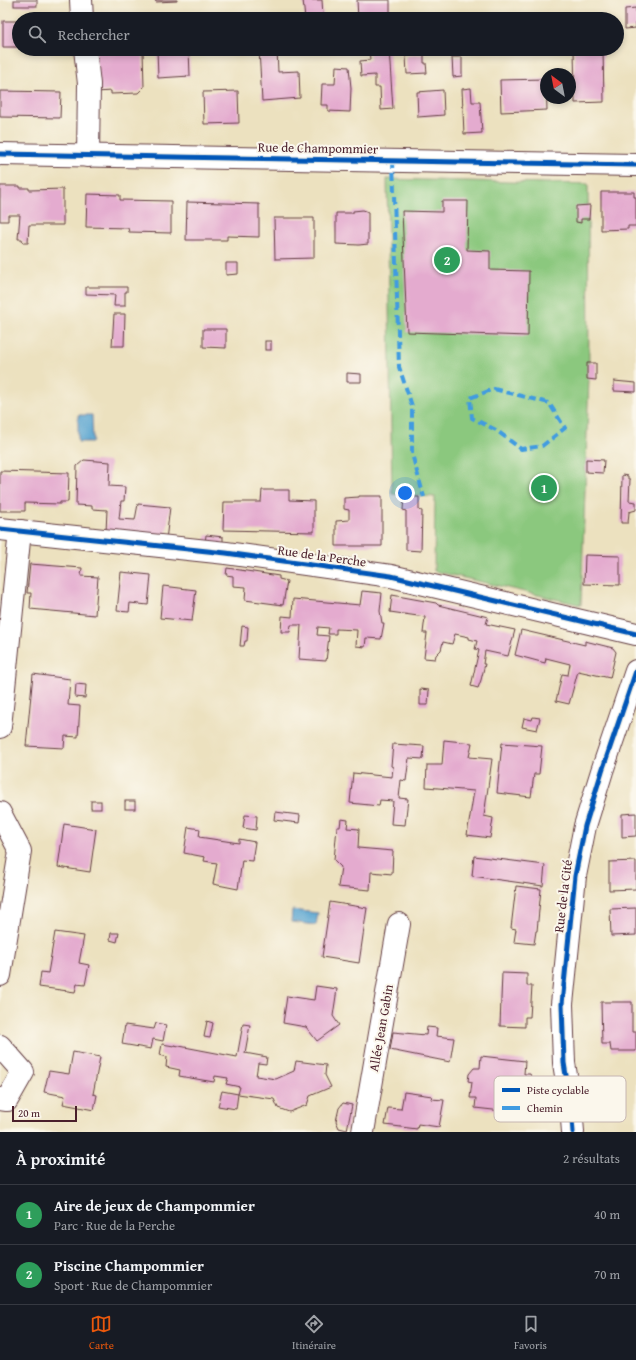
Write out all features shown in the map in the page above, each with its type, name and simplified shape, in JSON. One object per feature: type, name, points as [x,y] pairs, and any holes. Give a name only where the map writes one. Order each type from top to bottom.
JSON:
[{"type":"street","points":[[81,0],[82,12]]},
{"type":"street","points":[[86,56],[89,84],[88,156]]},
{"type":"street","name":"Rue de Champommier","points":[[0,154],[636,165]]},
{"type":"street","points":[[0,727],[10,530]]},
{"type":"street","name":"Rue de la Perche","points":[[10,530],[226,553],[391,576],[636,634]]},
{"type":"street","name":"Rue de la Cité","points":[[566,1076],[564,1063],[562,1004],[575,876],[585,826],[602,770],[636,671]]},
{"type":"street","points":[[0,813],[20,851],[0,975]]},
{"type":"street","name":"Allée Jean Gabin","points":[[363,1132],[400,924]]},
{"type":"street","points":[[0,1046],[23,1072],[6,1100],[0,1098]]},
{"type":"street","name":"Rue de la Cité","points":[[572,1122],[573,1132]]},
{"type":"street","name":"Rue de la Cité","points":[[578,1122],[583,1132]]},
{"type":"green space","points":[[387,179],[588,184],[589,377],[581,605],[434,571],[435,497],[392,494]]},
{"type":"water","points":[[78,415],[92,415],[93,442],[78,442]]},
{"type":"water","points":[[292,910],[318,913],[316,925],[291,922]]},
{"type":"building","points":[[14,0],[37,0],[37,6],[14,6]]},
{"type":"building","points":[[155,0],[177,0],[177,1],[156,2]]},
{"type":"building","points":[[303,0],[322,0],[323,12],[304,12]]},
{"type":"building","points":[[357,0],[390,0],[390,12],[358,12]]},
{"type":"building","points":[[636,8],[636,28],[625,29],[625,9]]},
{"type":"building","points":[[3,21],[12,21],[12,47],[3,47]]},
{"type":"building","points":[[95,56],[143,56],[144,87],[138,93],[111,94],[111,91],[97,92]]},
{"type":"building","points":[[157,56],[189,56],[190,76],[158,78]]},
{"type":"building","points":[[259,56],[277,56],[278,72],[299,71],[300,98],[262,101]]},
{"type":"building","points":[[370,56],[389,56],[393,109],[381,110],[380,87],[375,87],[375,75],[361,76],[360,61],[370,60]]},
{"type":"building","points":[[406,56],[424,56],[424,63],[426,63],[427,73],[407,74]]},
{"type":"building","points":[[574,56],[603,56],[604,102],[576,103],[576,68],[574,68]]},
{"type":"building","points":[[452,57],[462,57],[462,76],[453,77]]},
{"type":"building","points":[[336,66],[349,67],[351,88],[350,112],[328,111],[328,105],[321,105],[322,84],[335,84]]},
{"type":"building","points":[[540,79],[540,104],[547,104],[547,110],[501,112],[500,80]]},
{"type":"building","points":[[471,88],[472,102],[480,102],[482,133],[464,134],[462,89]]},
{"type":"building","points":[[443,90],[444,115],[418,117],[417,92]]},
{"type":"building","points":[[0,91],[61,92],[60,118],[0,117]]},
{"type":"building","points":[[238,91],[239,123],[204,124],[203,92]]},
{"type":"building","points":[[0,186],[20,186],[20,188],[29,188],[29,190],[63,189],[63,225],[29,225],[28,243],[23,243],[22,239],[18,239],[20,215],[8,215],[8,221],[0,221]]},
{"type":"building","points":[[601,192],[634,192],[634,197],[636,197],[636,226],[628,226],[628,229],[601,230]]},
{"type":"building","points":[[87,194],[120,195],[120,200],[171,201],[171,233],[129,232],[128,228],[86,227]]},
{"type":"building","points":[[442,201],[468,201],[467,250],[490,251],[490,270],[529,271],[528,336],[407,332],[402,211],[442,212]]},
{"type":"building","points":[[187,202],[259,204],[259,237],[227,236],[227,240],[186,240]]},
{"type":"building","points":[[590,205],[589,219],[581,219],[581,223],[576,222],[576,206]]},
{"type":"building","points":[[363,210],[368,212],[368,244],[336,244],[336,213],[353,213],[353,211]]},
{"type":"building","points":[[274,218],[314,218],[314,258],[275,259]]},
{"type":"building","points":[[226,263],[238,263],[238,274],[226,275]]},
{"type":"building","points":[[86,287],[127,287],[127,292],[125,292],[125,306],[114,306],[115,295],[86,294]]},
{"type":"building","points":[[114,314],[125,314],[124,346],[112,346]]},
{"type":"building","points":[[203,329],[226,329],[226,348],[203,347]]},
{"type":"building","points":[[265,341],[271,341],[271,350],[265,350]]},
{"type":"building","points":[[587,363],[596,363],[596,380],[587,379]]},
{"type":"building","points":[[347,373],[361,374],[361,382],[347,382]]},
{"type":"building","points":[[614,381],[636,383],[636,392],[614,391]]},
{"type":"building","points":[[586,459],[604,460],[603,473],[586,472]]},
{"type":"building","points":[[84,460],[110,462],[109,486],[125,487],[124,501],[121,501],[119,519],[135,520],[138,504],[170,507],[166,540],[106,532],[107,510],[92,509],[92,506],[76,505],[77,466]]},
{"type":"building","points":[[0,471],[69,473],[68,502],[60,502],[60,504],[25,503],[25,511],[0,511]]},
{"type":"building","points":[[622,475],[628,476],[628,479],[630,479],[629,501],[636,502],[636,510],[629,512],[628,523],[621,523]]},
{"type":"building","points":[[262,490],[289,490],[289,500],[314,501],[314,532],[223,530],[224,502],[261,502]]},
{"type":"building","points":[[359,496],[382,496],[382,546],[336,546],[336,521],[349,520],[349,510],[344,509],[344,498]]},
{"type":"building","points":[[404,497],[419,497],[419,510],[422,511],[421,551],[406,550],[406,511],[403,510]]},
{"type":"building","points":[[206,535],[223,537],[223,546],[205,544]]},
{"type":"building","points":[[585,555],[620,556],[620,585],[584,584]]},
{"type":"building","points":[[30,564],[82,568],[81,576],[98,577],[95,615],[30,609],[31,593],[27,593]]},
{"type":"building","points":[[227,568],[279,576],[279,579],[287,581],[283,605],[245,600],[246,587],[233,586],[233,576],[226,575]]},
{"type":"building","points":[[121,572],[151,575],[148,605],[130,603],[129,612],[117,611]]},
{"type":"building","points":[[163,586],[196,590],[192,621],[160,618]]},
{"type":"building","points":[[362,591],[382,593],[380,611],[382,623],[384,623],[381,639],[366,638],[365,647],[356,646],[357,630],[336,629],[336,634],[328,634],[329,628],[318,627],[317,635],[329,636],[326,661],[299,659],[301,625],[291,625],[290,632],[281,632],[282,616],[292,617],[293,599],[360,605]]},
{"type":"building","points":[[392,595],[436,603],[438,605],[488,617],[486,624],[515,630],[508,656],[485,651],[483,664],[485,664],[478,688],[471,686],[479,650],[475,649],[477,641],[469,639],[469,637],[455,634],[452,644],[443,642],[441,650],[436,655],[435,659],[424,658],[427,633],[423,633],[425,617],[390,612]]},
{"type":"building","points":[[242,626],[248,627],[247,641],[245,641],[244,646],[240,646]]},
{"type":"building","points":[[521,630],[585,645],[585,641],[613,648],[616,652],[610,678],[578,671],[569,704],[556,701],[562,674],[568,675],[570,664],[546,658],[545,663],[515,655]]},
{"type":"building","points":[[33,674],[70,679],[68,705],[80,706],[78,737],[65,736],[64,748],[26,746]]},
{"type":"building","points":[[76,684],[86,685],[85,698],[75,697]]},
{"type":"building","points":[[420,689],[429,690],[428,705],[420,705]]},
{"type":"building","points":[[533,717],[540,718],[537,730],[522,727],[524,718],[532,720]]},
{"type":"building","points":[[444,740],[472,743],[469,757],[492,759],[484,816],[493,818],[490,838],[467,835],[474,791],[426,787],[427,765],[442,765]]},
{"type":"building","points":[[502,743],[542,746],[539,774],[534,774],[531,797],[497,793]]},
{"type":"building","points":[[393,744],[424,746],[423,759],[409,758],[406,781],[401,780],[399,798],[408,799],[405,825],[391,824],[393,801],[380,800],[379,806],[350,803],[353,773],[392,777],[393,767],[391,766]]},
{"type":"building","points":[[91,801],[101,801],[101,809],[91,809]]},
{"type":"building","points":[[125,801],[135,801],[135,809],[125,809]]},
{"type":"building","points":[[275,812],[300,815],[299,823],[274,820]]},
{"type":"building","points":[[636,813],[636,836],[622,837],[622,814]]},
{"type":"building","points":[[245,815],[257,816],[256,830],[243,828]]},
{"type":"building","points":[[341,819],[348,820],[347,828],[359,829],[358,848],[393,851],[392,874],[371,872],[370,890],[338,887],[341,867],[334,860],[337,827],[340,827]]},
{"type":"building","points":[[64,824],[96,829],[90,872],[58,867]]},
{"type":"building","points":[[188,827],[200,829],[199,837],[239,843],[239,839],[255,842],[252,861],[242,860],[238,889],[213,884],[217,863],[204,861],[205,857],[184,853]]},
{"type":"building","points":[[474,856],[545,865],[543,886],[472,876]]},
{"type":"building","points":[[636,861],[636,889],[609,890],[609,862]]},
{"type":"building","points":[[516,886],[541,889],[537,931],[534,944],[514,942],[516,929],[511,928]]},
{"type":"building","points":[[330,902],[367,908],[359,963],[322,957]]},
{"type":"building","points":[[636,908],[636,935],[611,936],[610,909]]},
{"type":"building","points":[[55,932],[84,936],[79,963],[89,965],[85,985],[77,984],[75,992],[39,987],[41,972],[48,973]]},
{"type":"building","points":[[111,933],[119,933],[117,942],[110,940]]},
{"type":"building","points":[[502,973],[527,974],[527,986],[532,986],[530,1017],[525,1017],[525,1027],[500,1026]]},
{"type":"building","points":[[316,986],[337,989],[333,1016],[339,1025],[317,1041],[306,1027],[283,1023],[287,996],[314,1000]]},
{"type":"building","points":[[601,1002],[632,1002],[632,1032],[636,1032],[636,1051],[611,1051],[610,1044],[602,1044]]},
{"type":"building","points":[[207,1021],[213,1023],[210,1038],[204,1037]]},
{"type":"building","points":[[156,1023],[166,1025],[163,1041],[153,1039],[151,1049],[122,1044],[125,1025],[154,1029]]},
{"type":"building","points":[[243,1024],[250,1025],[245,1053],[267,1057],[266,1064],[258,1063],[256,1076],[276,1079],[294,1071],[296,1061],[326,1065],[325,1075],[331,1087],[310,1096],[307,1105],[289,1112],[278,1108],[274,1099],[238,1094],[240,1087],[226,1084],[228,1078],[215,1076],[214,1082],[179,1076],[180,1070],[166,1067],[167,1057],[160,1055],[162,1044],[237,1057]]},
{"type":"building","points":[[427,1027],[437,1028],[436,1036],[454,1038],[450,1062],[390,1050],[393,1032],[426,1035]]},
{"type":"building","points":[[73,1052],[100,1057],[93,1094],[97,1095],[94,1110],[63,1104],[65,1096],[44,1092],[49,1071],[69,1074]]},
{"type":"building","points":[[481,1056],[525,1061],[524,1074],[530,1074],[531,1076],[494,1076],[494,1110],[475,1108],[476,1098],[470,1098],[472,1082],[468,1081],[469,1074],[474,1068],[480,1068]]},
{"type":"building","points":[[222,1091],[238,1094],[236,1109],[218,1106]]},
{"type":"building","points":[[404,1092],[432,1096],[431,1099],[444,1100],[439,1127],[418,1124],[417,1129],[385,1125],[388,1108],[401,1109]]},
{"type":"building","points":[[343,1103],[352,1105],[347,1130],[339,1128],[336,1121],[339,1108]]},
{"type":"marked path","points":[[393,160],[399,367],[412,406],[412,454],[424,497]]},
{"type":"marked path","points":[[494,389],[549,403],[565,428],[542,446],[521,449],[496,430],[472,418],[470,398],[494,389]]},
{"type":"cycle path","points":[[0,154],[636,165]]},
{"type":"cycle path","points":[[0,529],[226,553],[391,576],[636,634]]},
{"type":"cycle path","points":[[566,1076],[564,1063],[562,1004],[575,876],[585,826],[636,671]]},
{"type":"cycle path","points":[[572,1122],[573,1132]]},
{"type":"place","name":"Piscine Champommier","points":[[447,260]]},
{"type":"place","name":"Aire de jeux de Champommier","points":[[544,488]]}]
